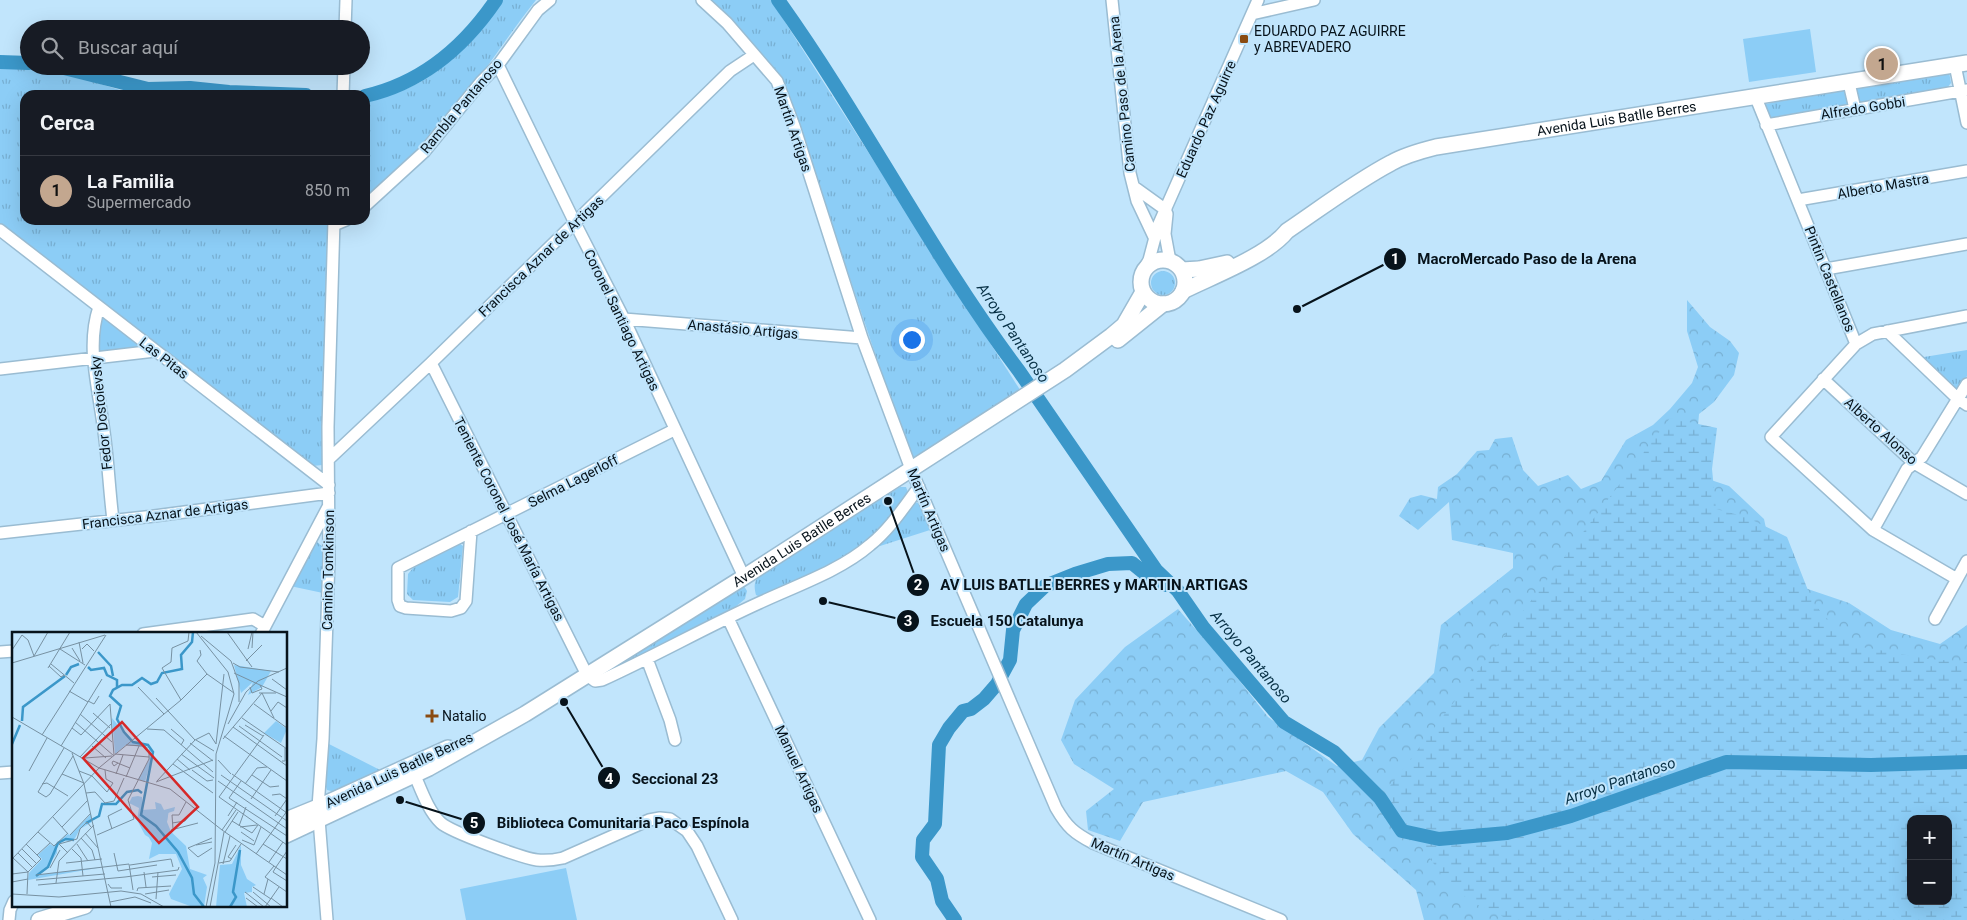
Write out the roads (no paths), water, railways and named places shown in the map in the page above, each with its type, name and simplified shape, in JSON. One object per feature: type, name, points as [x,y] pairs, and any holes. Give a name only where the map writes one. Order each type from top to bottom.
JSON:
[{"type":"main road","name":"Avenida Luis Batlle Berres","points":[[1183,291],[1245,262],[1282,237],[1287,231],[1369,176],[1392,162],[1412,154],[1436,148],[1961,64]]},
{"type":"main road","name":"Avenida Luis Batlle Berres","points":[[1176,266],[1220,266],[1279,232],[1287,231]]},
{"type":"main road","points":[[1158,260],[1176,266],[1185,284],[1183,291],[1175,301],[1163,304],[1152,301],[1143,292],[1141,278],[1143,271],[1147,266],[1158,260]]},
{"type":"main road","name":"Avenida Luis Batlle Berres","points":[[288,820],[319,814],[413,770],[466,748],[538,706],[744,577],[1060,373],[1111,336],[1124,324],[1143,292]]},
{"type":"main road","name":"Avenida Luis Batlle Berres","points":[[1060,373],[1080,364],[1116,342],[1163,304]]},
{"type":"main road","name":"Avenida Luis Batlle Berres","points":[[288,834],[376,781],[413,770]]},
{"type":"main road","points":[[39,920],[78,908]]},
{"type":"street","points":[[345,20],[346,0]]},
{"type":"street","name":"Rambla Pantanoso","points":[[370,201],[424,152],[481,82],[498,65],[528,23],[550,0]]},
{"type":"street","points":[[702,0],[727,23],[754,55]]},
{"type":"street","name":"Camino Paso de la Arena","points":[[1112,0],[1130,172],[1137,201],[1154,237]]},
{"type":"street","name":"Eduardo Paz Aguirre","points":[[1166,210],[1258,0]]},
{"type":"street","points":[[1252,14],[1314,0]]},
{"type":"street","name":"Francisca Aznar de Artigas","points":[[329,459],[730,71],[754,55]]},
{"type":"street","name":"Martín Artigas","points":[[754,55],[777,81],[862,338],[911,469],[1056,808],[1070,830],[1093,843],[1281,920]]},
{"type":"street","points":[[1961,64],[1967,123]]},
{"type":"street","name":"Coronel Santiago Artigas","points":[[498,65],[624,319],[744,577]]},
{"type":"street","points":[[343,90],[344,75]]},
{"type":"street","points":[[1849,83],[1855,109]]},
{"type":"street","name":"Alfredo Gobbi","points":[[1766,125],[1963,91]]},
{"type":"street","name":"Pintin Castellanos","points":[[1756,98],[1856,344],[1771,437],[1873,530]]},
{"type":"street","name":"Alberto Mastra","points":[[1798,200],[1967,171]]},
{"type":"street","name":"Camino Paso de la Arena","points":[[1134,187],[1166,210]]},
{"type":"street","points":[[1166,210],[1165,231],[1176,266]]},
{"type":"street","points":[[1143,271],[1149,260],[1154,237],[1166,210]]},
{"type":"street","name":"Camino Tomkinson","points":[[327,920],[319,814],[329,558],[328,427],[334,225]]},
{"type":"street","name":"Las Pitas","points":[[0,230],[329,489]]},
{"type":"street","points":[[1826,269],[1967,244]]},
{"type":"street","name":"Fedor Dostoievsky","points":[[99,307],[93,328],[93,358],[104,426],[113,520]]},
{"type":"street","points":[[1856,344],[1873,334],[1967,316]]},
{"type":"street","name":"Anastásio Artigas","points":[[624,319],[862,338]]},
{"type":"street","points":[[1887,331],[1963,402]]},
{"type":"street","points":[[0,369],[155,351]]},
{"type":"street","name":"Teniente Coronel José María Artigas","points":[[431,362],[587,675]]},
{"type":"street","name":"Alberto Alonso","points":[[1823,379],[1914,463],[1967,494]]},
{"type":"street","points":[[1957,579],[1873,530],[1907,468],[1922,457],[1963,402],[1967,384]]},
{"type":"street","name":"Selma Lagerloff","points":[[471,531],[466,601],[461,608],[451,611],[400,606],[398,600],[398,568],[471,531],[674,430]]},
{"type":"street","name":"Avenida Luis Batlle Berres","points":[[587,675],[595,681],[602,680],[648,660],[728,618],[844,563],[871,545],[886,530],[919,487]]},
{"type":"street","name":"Francisca Aznar de Artigas","points":[[0,533],[154,516],[329,489]]},
{"type":"street","points":[[159,632],[253,620],[263,630],[306,546],[329,506]]},
{"type":"street","points":[[1935,619],[1967,561]]},
{"type":"street","name":"Manuel Artigas","points":[[728,618],[870,920]]},
{"type":"street","points":[[648,660],[670,720],[675,740]]},
{"type":"street","points":[[413,770],[431,810],[441,823],[483,842],[534,860],[563,858],[649,820],[670,819],[687,831],[697,846],[732,920]]},
{"type":"street","points":[[288,827],[319,814]]},
{"type":"street","points":[[9,920],[12,905]]},
{"type":"waterway","name":"Arroyo Pantanoso","points":[[370,95],[405,82],[440,61],[470,33],[496,0]]},
{"type":"waterway","name":"Arroyo Pantanoso","points":[[778,0],[839,92],[956,280],[1156,570],[1178,591],[1203,627],[1284,722],[1334,752],[1380,798],[1402,831],[1439,839],[1507,833],[1571,816],[1726,762],[1871,765],[1967,762]]},
{"type":"waterway","name":"Arroyo Pantanoso","points":[[0,62],[20,63]]},
{"type":"waterway","name":"Arroyo Pantanoso","points":[[92,75],[148,89],[190,88],[210,90]]},
{"type":"waterway","points":[[955,920],[942,901],[937,879],[922,857],[923,840],[935,824],[939,745],[949,728],[963,711],[971,709],[984,699],[997,684],[1010,660],[1013,630],[1026,604],[1045,586],[1108,564],[1132,563],[1148,576],[1165,585]]},
{"type":"place","name":"EDUARDO PAZ AGUIRRE y ABREVADERO","points":[[1244,39]]},
{"type":"place","name":"La Familia","points":[[1882,64]]},
{"type":"place","name":"MacroMercado Paso de la Arena","points":[[1297,309]]},
{"type":"place","name":"AV LUIS BATLLE BERRES y MARTIN ARTIGAS","points":[[888,501]]},
{"type":"place","name":"Escuela 150 Catalunya","points":[[823,601]]},
{"type":"place","name":"Seccional 23","points":[[564,702]]},
{"type":"place","name":"Natalio","points":[[432,716]]},
{"type":"place","name":"Biblioteca Comunitaria Paco Espínola","points":[[400,800]]}]
